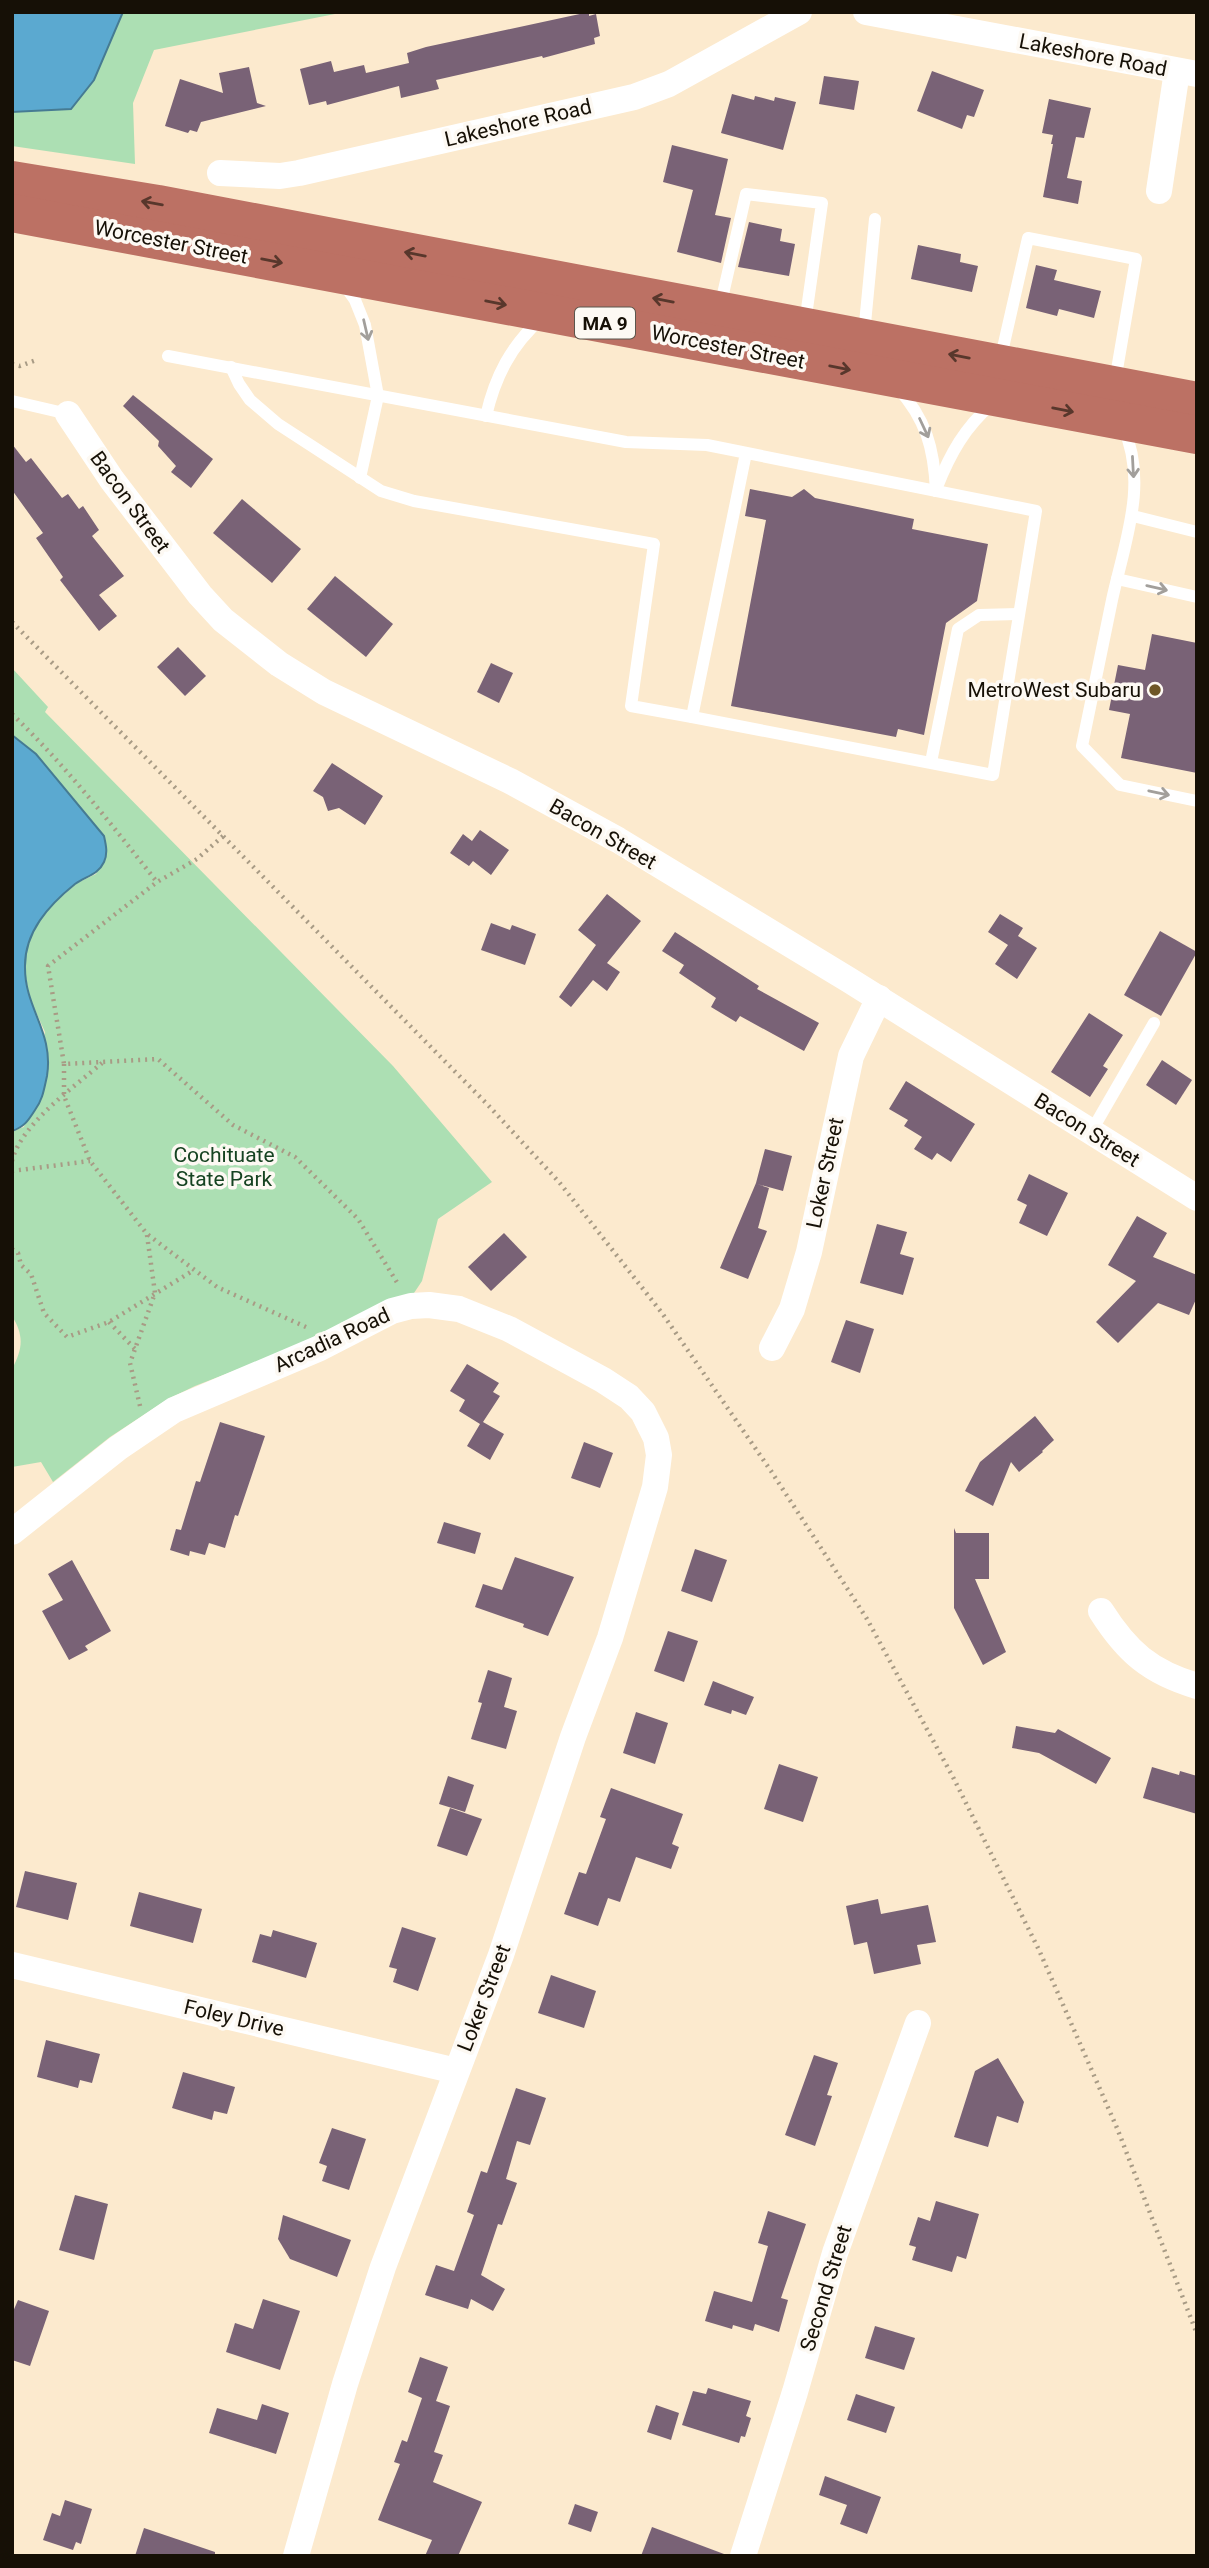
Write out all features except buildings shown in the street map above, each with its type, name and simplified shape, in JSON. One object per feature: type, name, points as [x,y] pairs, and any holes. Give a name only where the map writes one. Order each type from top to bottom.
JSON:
[{"type":"highway","name":"Worcester Street","points":[[12,180],[136,200],[864,338],[999,381]]},
{"type":"highway","name":"Worcester Street","points":[[12,212],[887,376],[999,381],[1117,402],[1196,406]]},
{"type":"street","name":"Lakeshore Road","points":[[220,173],[280,176],[299,173],[634,97],[669,84],[799,12]]},
{"type":"street","name":"Lakeshore Road","points":[[866,12],[1187,72]]},
{"type":"street","points":[[1159,191],[1187,72]]},
{"type":"street","name":"Bacon Street","points":[[68,414],[112,480],[200,595],[230,625],[279,664],[307,683],[342,701],[472,762],[583,820],[879,998],[1197,1198]]},
{"type":"street","name":"Loker Street","points":[[772,1348],[787,1320],[807,1259],[851,1056],[879,998]]},
{"type":"street","name":"Arcadia Road","points":[[12,1532],[145,1428],[200,1398],[285,1364],[373,1319],[411,1306],[429,1305],[459,1309],[509,1329],[618,1389],[643,1412],[656,1438]]},
{"type":"street","name":"Loker Street","points":[[296,2556],[369,2307],[501,1955],[573,1737],[610,1637],[655,1487],[659,1455],[656,1438]]},
{"type":"street","points":[[1101,1611],[1118,1637],[1138,1658],[1161,1673],[1197,1686]]},
{"type":"street","name":"Foley Drive","points":[[12,1965],[456,2071]]},
{"type":"street","name":"Second Street","points":[[743,2556],[795,2392],[835,2253],[918,2023]]},
{"type":"lane","points":[[719,311],[746,194],[822,203],[805,327]]},
{"type":"lane","points":[[864,338],[875,219]]},
{"type":"lane","points":[[936,491],[951,455],[999,381],[1028,238],[1136,259],[1117,402],[1133,459],[1133,516],[1082,746],[1121,785],[1197,801]]},
{"type":"lane","points":[[334,272],[361,312],[378,396],[360,478]]},
{"type":"lane","points":[[486,416],[493,387],[505,362],[528,331],[548,313]]},
{"type":"lane","points":[[168,355],[626,442],[693,443],[1036,510],[993,775],[631,706],[654,544],[414,501],[381,491],[263,412],[239,384],[231,367]]},
{"type":"lane","points":[[887,376],[914,409],[926,430],[933,450],[936,491]]},
{"type":"lane","points":[[12,401],[68,414]]},
{"type":"lane","points":[[692,717],[746,453]]},
{"type":"lane","points":[[1133,516],[1197,532]]},
{"type":"lane","points":[[1117,579],[1197,597]]},
{"type":"lane","points":[[931,762],[958,629],[979,615],[1018,614]]},
{"type":"lane","points":[[1091,1132],[1154,1023]]},
{"type":"path","points":[[12,364],[20,366],[36,360]]},
{"type":"path","points":[[12,714],[45,746],[100,808],[157,882]]},
{"type":"path","points":[[223,836],[197,859],[157,882],[48,966],[64,1064],[64,1096],[90,1161],[147,1234],[217,1287],[336,1340]]},
{"type":"path","points":[[64,1064],[158,1059],[233,1125],[295,1157],[358,1219],[411,1306]]},
{"type":"path","points":[[12,1161],[15,1149],[42,1116],[103,1062]]},
{"type":"path","points":[[12,1171],[90,1161]]},
{"type":"path","points":[[145,1428],[130,1363],[155,1293],[147,1234]]},
{"type":"path","points":[[12,1249],[18,1253],[21,1265],[31,1274],[44,1313],[66,1337],[108,1322],[194,1270]]},
{"type":"path","points":[[108,1322],[135,1349]]},
{"type":"green space","points":[[12,12],[345,12],[154,50],[133,103],[135,164],[12,146]]},
{"type":"green space","name":"Cochituate State Park","points":[[12,668],[48,707],[45,712],[393,1066],[492,1182],[438,1219],[422,1281],[414,1293],[393,1299],[280,1353],[168,1399],[110,1437],[53,1482],[41,1462],[12,1467],[12,1369],[21,1342],[19,1329],[12,1316],[12,1131],[24,1127],[45,1032],[30,999],[24,967],[29,940],[42,914],[77,883],[96,874],[107,850],[104,836],[36,754],[12,735]]},
{"type":"water","points":[[12,12],[123,12],[94,80],[71,109],[12,112]]},
{"type":"water","points":[[12,735],[36,754],[104,836],[106,852],[104,862],[98,870],[75,884],[47,910],[29,943],[25,968],[26,983],[47,1046],[47,1076],[38,1106],[20,1128],[12,1131]]},
{"type":"place","name":"MetroWest Subaru","points":[[1155,690]]}]
